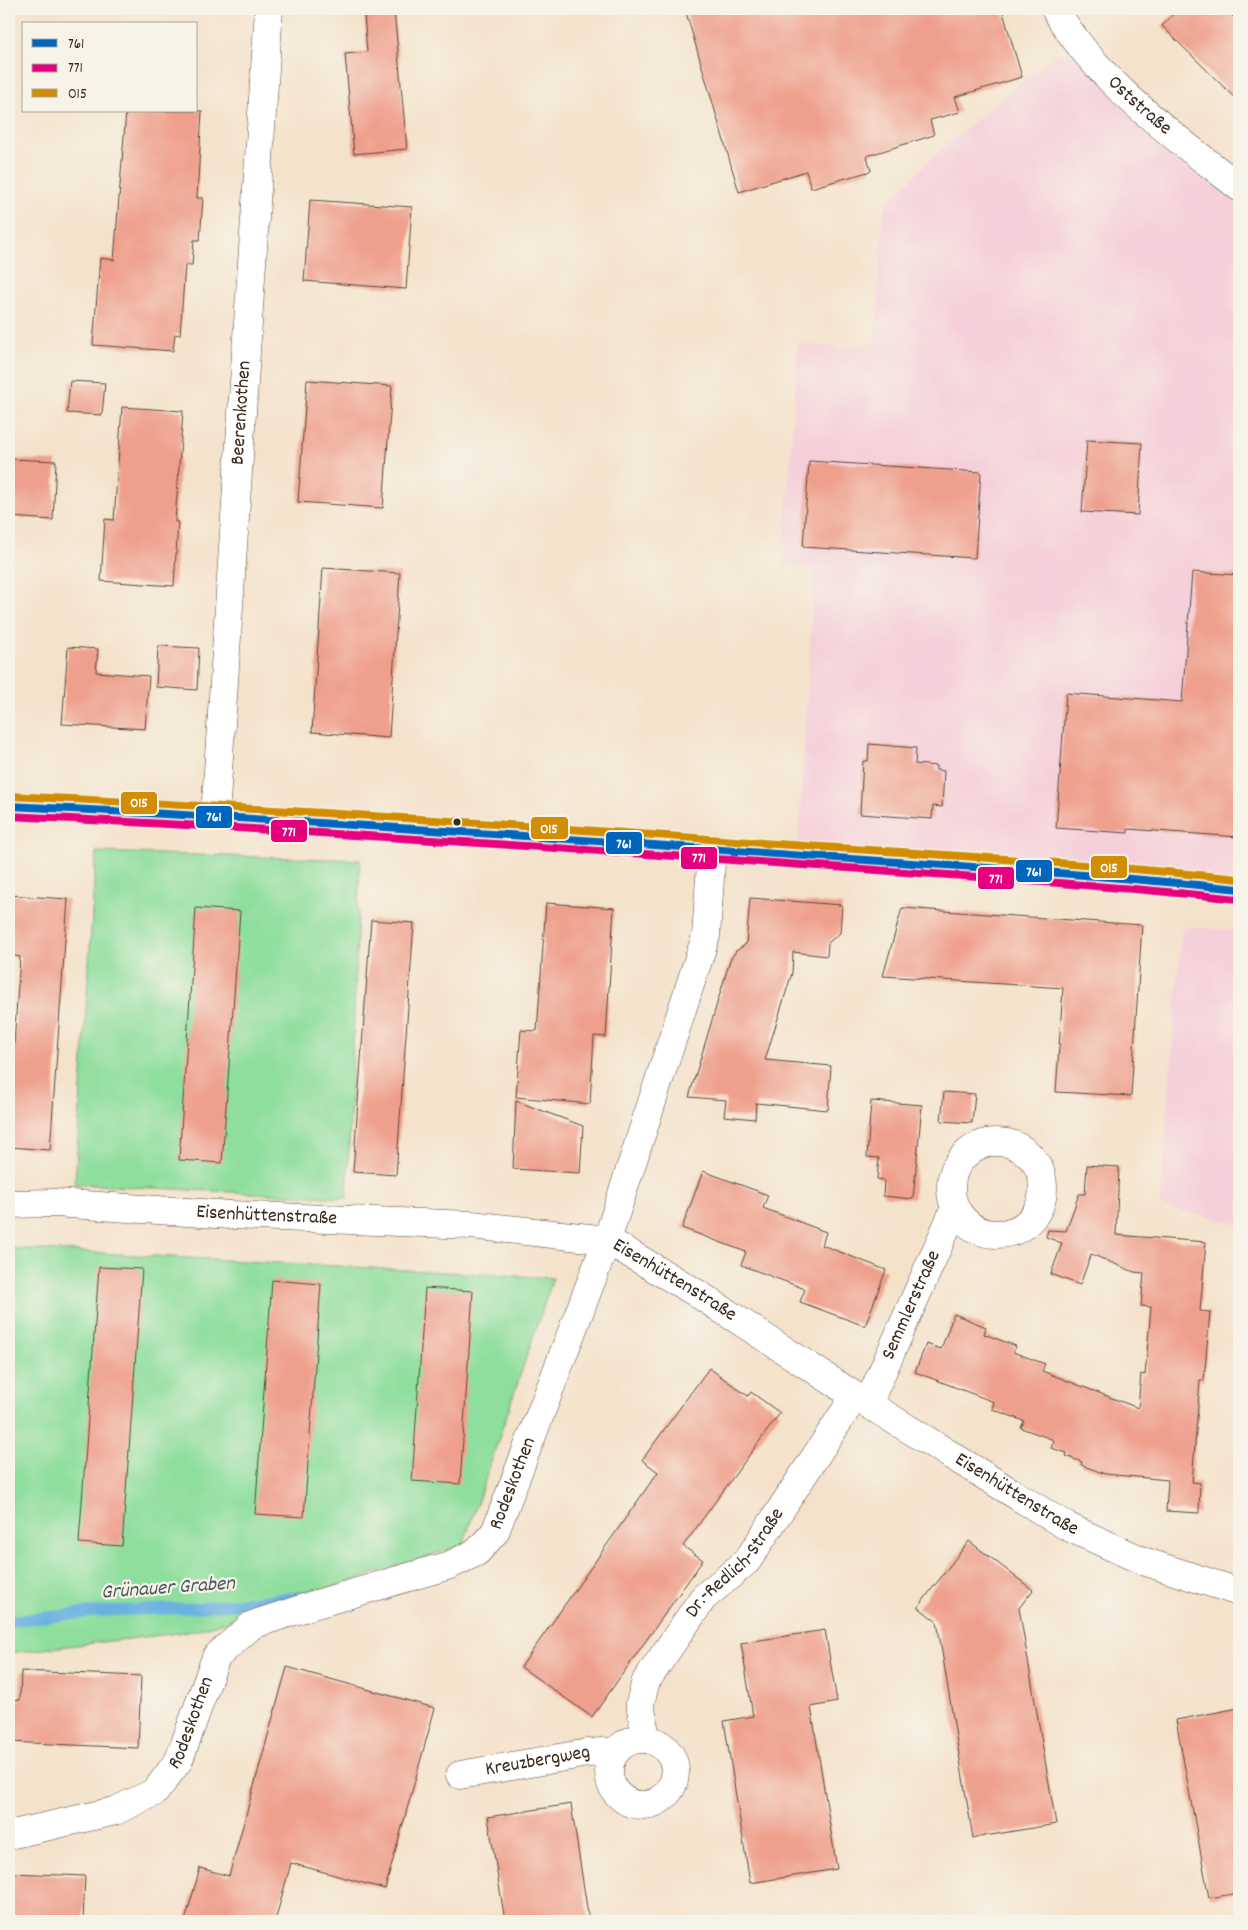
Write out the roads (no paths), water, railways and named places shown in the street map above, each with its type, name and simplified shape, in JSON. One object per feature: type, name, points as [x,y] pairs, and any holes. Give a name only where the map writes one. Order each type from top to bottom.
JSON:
[{"type":"main road","points":[[9,806],[215,816],[712,849],[1239,888]]},
{"type":"street","name":"Beerenkothen","points":[[215,816],[269,9]]},
{"type":"street","name":"Oststraße","points":[[1055,9],[1088,55],[1117,85],[1159,123],[1239,187]]},
{"type":"street","name":"Rodeskothen","points":[[9,1835],[115,1811],[155,1792],[179,1760],[216,1657],[252,1625],[450,1564],[477,1552],[495,1532],[607,1240],[706,936],[712,849]]},
{"type":"street","name":"Eisenhüttenstraße","points":[[9,1204],[55,1203],[231,1215],[471,1225],[607,1240],[698,1294],[862,1400],[1066,1526],[1144,1561],[1239,1592]]},
{"type":"street","name":"Semmlerstraße","points":[[862,1400],[955,1208]]},
{"type":"street","name":"Dr.-Redlich-Straße","points":[[646,1739],[640,1703],[646,1681],[704,1598],[746,1561],[862,1400]]},
{"type":"street","points":[[646,1739],[660,1745],[672,1757],[675,1773],[673,1784],[666,1795],[654,1804],[641,1806],[628,1802],[617,1795],[611,1786],[609,1766],[616,1751],[632,1740],[646,1739]]},
{"type":"street","name":"Kreuzbergweg","points":[[460,1775],[588,1753],[616,1751]]},
{"type":"waterway","name":"Grünauer Graben","points":[[9,1621],[105,1611],[194,1608],[306,1596]]}]
